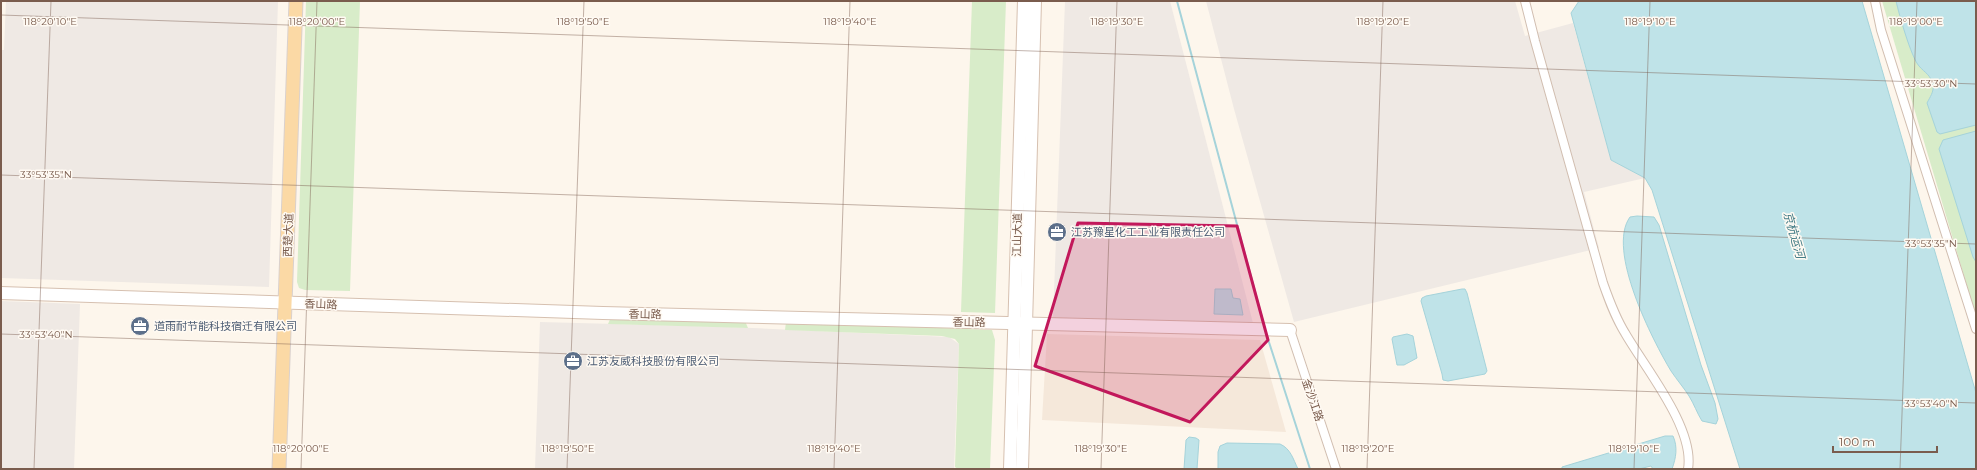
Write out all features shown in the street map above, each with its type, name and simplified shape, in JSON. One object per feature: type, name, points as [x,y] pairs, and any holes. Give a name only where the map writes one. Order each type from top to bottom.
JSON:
[{"type":"main road","name":"西楚大道","points":[[279,469],[296,1]]},
{"type":"street","name":"江山大道","points":[[1022,469],[1019,130],[1024,1]]},
{"type":"street","name":"江山大道","points":[[1010,469],[1021,323],[1035,1]]},
{"type":"street","points":[[1525,1],[1535,42],[1603,283],[1614,312],[1625,333],[1678,419],[1687,445],[1690,461],[1688,469]]},
{"type":"street","points":[[1875,1],[1881,30],[1976,329]]},
{"type":"street","name":"香山路","points":[[1,293],[285,303],[1290,330]]},
{"type":"street","name":"金沙江路","points":[[1290,330],[1336,469]]},
{"type":"highlighted area","points":[[1078,223],[1237,226],[1268,340],[1190,422],[1035,366]]},
{"type":"shaded area","points":[[6,1],[278,1],[269,287],[1,278],[1,50],[4,50]]},
{"type":"shaded area","points":[[1065,1],[1170,1],[1253,323],[1053,318]]},
{"type":"shaded area","points":[[1206,1],[1515,1],[1525,36],[1573,23],[1611,160],[1645,178],[1584,192],[1599,248],[1294,322],[1234,109]]},
{"type":"shaded area","points":[[1,301],[80,304],[74,469],[1,469]]},
{"type":"shaded area","points":[[540,322],[729,327],[949,337],[959,344],[954,469],[535,469]]},
{"type":"shaded area","points":[[1047,334],[1260,340],[1286,432],[1042,420]]},
{"type":"green space","points":[[306,1],[360,1],[350,291],[305,290],[299,288],[297,282]]},
{"type":"green space","points":[[972,1],[1006,1],[995,313],[961,312]]},
{"type":"green space","points":[[1882,1],[1976,1],[1976,316]]},
{"type":"green space","points":[[611,317],[745,321],[748,328],[608,324]]},
{"type":"green space","points":[[786,322],[992,330],[995,340],[990,469],[958,469],[955,467],[959,344],[955,339],[942,336],[785,330]]},
{"type":"water","name":"京杭运河","points":[[1579,1],[1862,1],[1976,393],[1976,469],[1740,469],[1652,190],[1645,178],[1611,160],[1571,13]]},
{"type":"water","points":[[1896,1],[1976,1],[1976,125],[1940,134],[1937,132],[1927,103],[1932,94],[1933,85],[1929,76],[1919,66],[1912,54]]},
{"type":"water","points":[[1976,131],[1976,262],[1973,257],[1939,149],[1943,140]]},
{"type":"water","points":[[1630,217],[1654,217],[1659,225],[1701,365],[1715,403],[1718,419],[1716,424],[1702,421],[1689,396],[1663,357],[1644,318],[1635,295],[1628,272],[1624,251],[1624,232]]},
{"type":"water","points":[[1215,289],[1231,289],[1233,298],[1240,299],[1243,315],[1214,314]]},
{"type":"water","points":[[1465,289],[1467,293],[1487,371],[1485,374],[1448,381],[1443,380],[1421,301],[1422,298],[1426,296]]},
{"type":"water","points":[[1407,334],[1413,336],[1417,358],[1404,365],[1397,365],[1392,339],[1393,337]]},
{"type":"water","points":[[1665,436],[1673,436],[1676,444],[1672,469],[1653,469],[1651,466],[1639,469],[1562,469],[1562,467]]},
{"type":"water","points":[[1189,437],[1199,440],[1197,469],[1184,469],[1186,440]]},
{"type":"water","points":[[1227,443],[1280,444],[1289,451],[1298,469],[1218,469],[1218,452],[1220,446]]},
{"type":"waterway","points":[[1177,1],[1264,325]]},
{"type":"waterway","points":[[1266,333],[1310,469]]},
{"type":"place","name":"江苏豫星化工工业有限责任公司","points":[[1057,232]]},
{"type":"place","name":"道雨耐节能科技宿迁有限公司","points":[[140,326]]},
{"type":"place","name":"江苏友威科技股份有限公司","points":[[573,361]]}]
